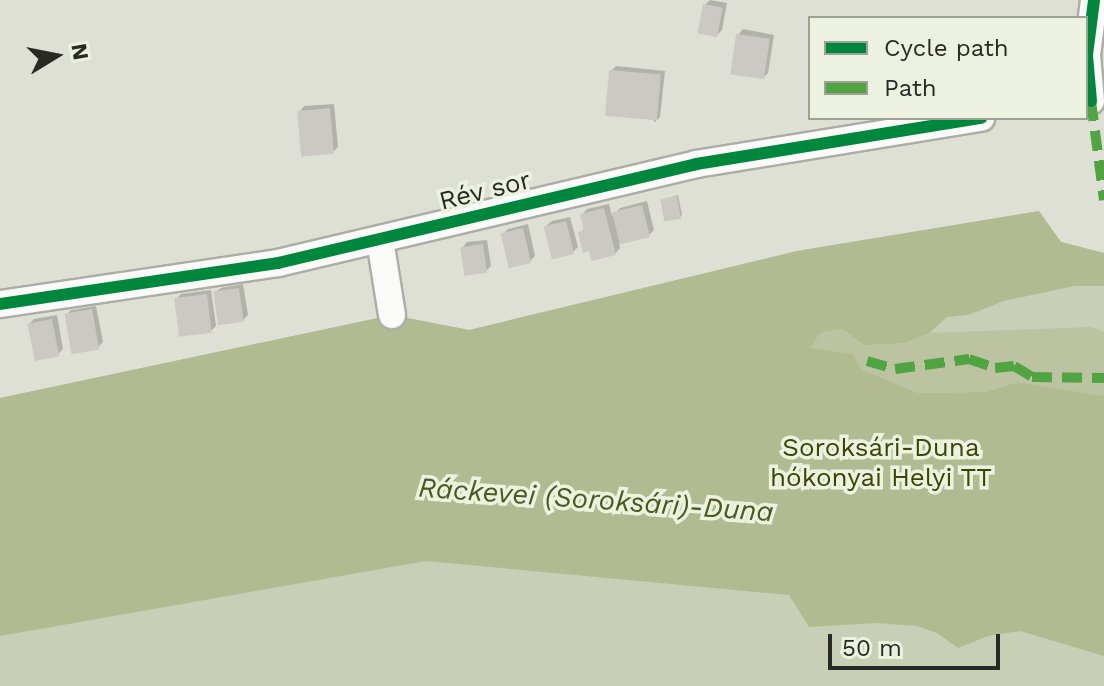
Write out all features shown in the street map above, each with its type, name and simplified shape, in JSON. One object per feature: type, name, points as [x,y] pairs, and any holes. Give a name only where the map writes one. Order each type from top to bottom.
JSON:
[{"type":"street","points":[[1088,47],[1094,0]]},
{"type":"street","points":[[1088,61],[1094,100]]},
{"type":"street","name":"Rév sor","points":[[0,304],[278,263],[696,164],[969,120]]},
{"type":"street","points":[[380,240],[392,315]]},
{"type":"green space","name":"Ráckevei (Soroksári)-Duna","points":[[1039,211],[1061,242],[1104,253],[1104,686],[0,686],[0,398],[392,315],[469,330],[797,251]]},
{"type":"shaded area","points":[[1091,327],[1104,332],[1104,396],[1018,382],[986,392],[918,393],[809,349],[820,333],[843,329],[904,343],[929,333]]},
{"type":"water","name":"Ráckevei (Soroksári)-Duna","points":[[1039,211],[1061,242],[1104,253],[1104,286],[1074,286],[1004,301],[968,315],[947,317],[929,333],[904,343],[864,345],[843,329],[820,333],[810,348],[852,354],[862,370],[918,393],[986,392],[1018,382],[1104,396],[1104,656],[1020,631],[988,636],[958,648],[937,633],[917,626],[875,623],[809,627],[789,595],[426,561],[0,636],[0,398],[392,315],[469,330],[797,251]]},
{"type":"building","points":[[703,4],[723,8],[717,37],[697,33]]},
{"type":"building","points":[[736,34],[770,39],[764,79],[730,75]]},
{"type":"building","points":[[609,70],[661,75],[657,120],[605,116]]},
{"type":"building","points":[[330,108],[334,154],[301,157],[297,111]]},
{"type":"building","points":[[677,196],[681,219],[664,222],[660,199]]},
{"type":"building","points":[[642,205],[650,237],[620,245],[612,212]]},
{"type":"building","points":[[604,208],[616,255],[591,261],[589,251],[583,253],[578,232],[584,231],[580,214]]},
{"type":"building","points":[[566,221],[574,254],[552,260],[544,227]]},
{"type":"building","points":[[523,228],[531,263],[509,268],[501,233]]},
{"type":"building","points":[[483,244],[487,273],[464,276],[460,247]]},
{"type":"building","points":[[239,288],[244,322],[218,325],[213,292]]},
{"type":"building","points":[[207,294],[212,333],[179,337],[174,298]]},
{"type":"building","points":[[92,309],[99,349],[72,354],[64,314]]},
{"type":"building","points":[[52,319],[59,356],[35,361],[27,324]]},
{"type":"marked path","points":[[1091,101],[1104,200]]},
{"type":"marked path","points":[[867,361],[895,369],[969,359],[995,368],[1014,366],[1032,377],[1104,378]]},
{"type":"cycle path","points":[[1088,47],[1094,0]]},
{"type":"cycle path","points":[[1088,66],[1091,101]]},
{"type":"cycle path","points":[[0,304],[278,263],[696,164],[969,120]]},
{"type":"park label","name":"Soroksári-Duna hókonyai Helyi TT","points":[[881,463]]}]
